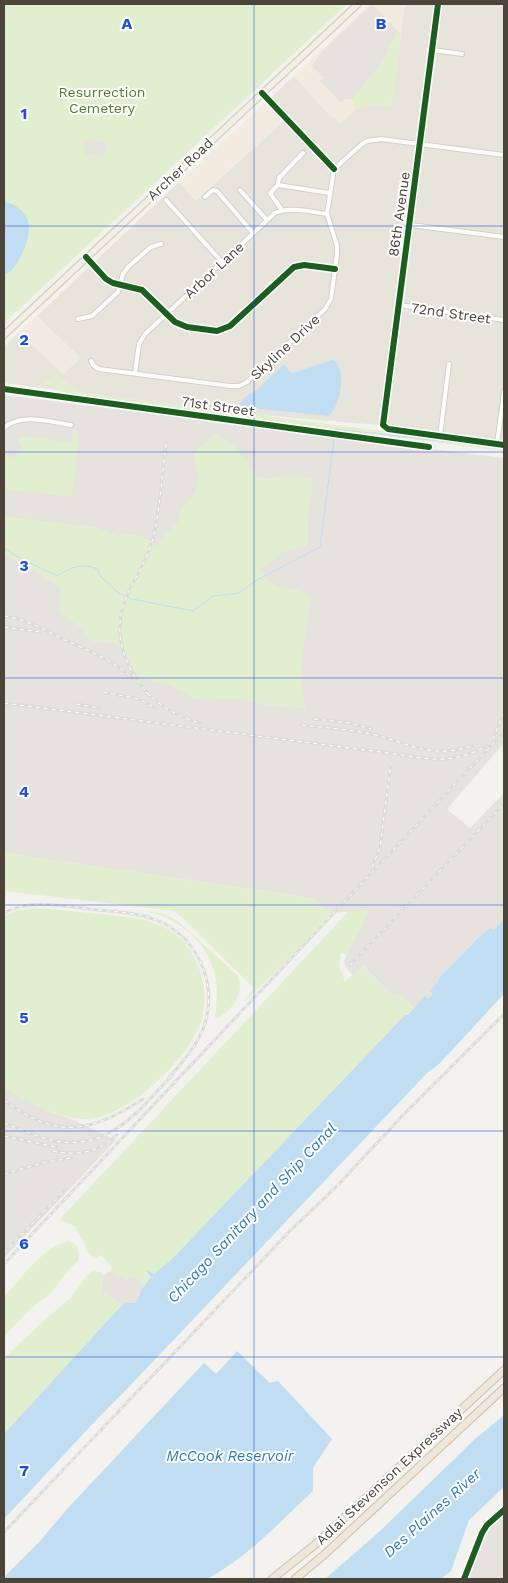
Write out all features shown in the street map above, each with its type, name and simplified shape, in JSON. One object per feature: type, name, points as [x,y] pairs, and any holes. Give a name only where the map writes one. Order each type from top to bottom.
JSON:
[{"type":"highway","name":"Adlai Stevenson Expressway","points":[[272,1579],[317,1543],[504,1370]]},
{"type":"highway","name":"Adlai Stevenson Expressway","points":[[295,1579],[325,1554],[504,1388]]},
{"type":"main road","name":"Archer Road","points":[[4,335],[358,4]]},
{"type":"street","name":"86th Avenue","points":[[438,4],[384,428],[440,436]]},
{"type":"street","points":[[433,50],[462,54]]},
{"type":"street","points":[[262,93],[334,169]]},
{"type":"street","points":[[303,153],[279,178],[278,185],[270,192],[282,210],[327,214],[334,169],[367,141],[381,139],[504,154]]},
{"type":"street","points":[[278,185],[329,193]]},
{"type":"street","points":[[204,197],[213,190],[217,191],[253,233]]},
{"type":"street","points":[[240,190],[267,220]]},
{"type":"street","points":[[166,200],[222,262]]},
{"type":"street","name":"Arbor Lane","points":[[135,374],[141,339],[267,220],[282,210]]},
{"type":"street","name":"Skyline Drive","points":[[91,361],[99,369],[230,386],[245,384],[325,309],[331,299],[337,246],[327,214]]},
{"type":"street","points":[[411,225],[504,237]]},
{"type":"street","points":[[78,318],[92,316],[118,292],[123,274],[129,266],[151,247],[161,244]]},
{"type":"street","points":[[86,257],[106,279],[142,290],[175,322],[184,326],[220,331],[230,326],[294,268],[304,265],[335,269]]},
{"type":"street","name":"72nd Street","points":[[399,305],[504,320]]},
{"type":"street","points":[[450,364],[440,436],[504,445]]},
{"type":"street","name":"71st Street","points":[[4,389],[429,447]]},
{"type":"street","points":[[497,444],[504,392]]},
{"type":"street","points":[[4,428],[20,420],[33,419],[71,425]]},
{"type":"street","points":[[464,1579],[482,1533],[487,1525],[504,1510]]},
{"type":"shaded area","points":[[370,4],[405,4],[391,107],[373,104],[355,110],[340,124],[333,116],[331,117],[294,76]]},
{"type":"shaded area","points":[[372,4],[398,31],[383,61],[352,99],[346,99],[341,103],[320,81],[324,78],[312,66],[322,52]]},
{"type":"shaded area","points":[[405,4],[504,4],[504,441],[379,425],[236,413],[4,383],[4,347],[19,332],[63,374],[80,358],[37,316],[179,182],[196,200],[284,121],[266,102],[294,76],[331,117],[373,104],[391,107]]},
{"type":"shaded area","points":[[266,102],[284,121],[195,200],[179,182]]},
{"type":"shaded area","points":[[85,140],[106,142],[105,156],[84,154]]},
{"type":"shaded area","points":[[37,316],[81,358],[63,374],[19,332]]},
{"type":"shaded area","points":[[4,395],[504,458],[504,743],[447,809],[470,828],[504,793],[504,919],[493,931],[490,928],[481,935],[439,978],[430,991],[433,995],[428,1000],[425,997],[414,1009],[400,995],[393,996],[363,966],[353,975],[347,969],[344,962],[369,910],[331,913],[312,898],[4,853]]},
{"type":"shaded area","points":[[21,423],[38,423],[73,429],[71,442],[24,437],[17,440],[23,450],[10,458],[4,451],[4,433],[11,426]]},
{"type":"shaded area","points":[[359,440],[430,450],[429,462],[416,460],[413,462],[357,454]]},
{"type":"shaded area","points":[[4,489],[55,495],[53,514],[4,508]]},
{"type":"shaded area","points":[[466,699],[479,700],[478,704],[473,708],[470,731],[460,729]]},
{"type":"shaded area","points":[[4,1088],[52,1113],[69,1118],[116,1140],[4,1258]]},
{"type":"shaded area","points":[[110,1271],[126,1280],[130,1276],[136,1277],[146,1286],[134,1303],[126,1303],[121,1306],[111,1297],[102,1293],[103,1276]]},
{"type":"shaded area","points":[[504,1515],[504,1579],[466,1579],[486,1532]]},
{"type":"green space","name":"Resurrection Cemetery","points":[[4,4],[347,4],[4,323]]},
{"type":"green space","points":[[398,31],[401,32],[391,107],[373,104],[355,110],[352,99],[383,61]]},
{"type":"green space","points":[[57,374],[80,392],[504,447],[504,451],[70,395],[41,383]]},
{"type":"green space","points":[[73,429],[78,432],[79,440],[72,497],[4,489],[4,451],[10,458],[23,450],[17,440],[24,437],[41,438],[72,432]]},
{"type":"green space","points":[[215,434],[235,447],[258,477],[268,479],[289,475],[310,478],[313,482],[308,518],[308,544],[304,547],[280,553],[269,565],[259,569],[275,586],[297,590],[311,598],[302,670],[302,684],[307,709],[267,705],[231,698],[196,699],[171,686],[137,676],[123,648],[110,642],[90,640],[80,627],[59,613],[61,588],[4,554],[4,518],[7,517],[96,527],[118,536],[129,534],[140,536],[158,545],[162,537],[177,523],[181,508],[189,501],[197,488],[199,477],[194,462],[195,451]]},
{"type":"green space","points":[[4,853],[312,898],[331,913],[242,1004],[254,988],[175,911],[4,891]]},
{"type":"green space","points":[[31,908],[127,917],[164,927],[183,941],[193,955],[200,971],[204,987],[203,1012],[194,1036],[184,1052],[170,1069],[137,1098],[102,1117],[85,1119],[63,1116],[23,1099],[4,1088],[4,916],[18,910]]},
{"type":"green space","points":[[370,910],[347,954],[341,953],[339,965],[345,982],[362,966],[393,996],[400,995],[414,1009],[408,1015],[405,1015],[172,1259],[154,1274],[147,1270],[146,1272],[151,1277],[146,1286],[136,1277],[130,1276],[126,1280],[110,1271],[112,1267],[101,1255],[97,1258],[90,1255],[75,1226],[59,1220],[349,911]]},
{"type":"green space","points":[[145,911],[162,913],[178,921],[238,976],[240,989],[238,995],[231,1007],[221,1016],[215,1019],[216,980],[213,967],[200,944],[170,920]]},
{"type":"green space","points":[[67,1241],[77,1246],[78,1261],[70,1268],[51,1293],[30,1309],[4,1336],[4,1297],[41,1257],[49,1250]]},
{"type":"green space","points":[[93,1271],[101,1272],[103,1276],[102,1293],[111,1297],[121,1306],[4,1434],[4,1359],[71,1297],[85,1277]]},
{"type":"water","points":[[4,202],[12,204],[23,212],[28,220],[29,230],[22,254],[14,268],[4,275]]},
{"type":"water","points":[[333,360],[338,364],[340,371],[341,388],[336,405],[329,416],[241,407],[240,404],[245,397],[256,391],[284,364],[293,373]]},
{"type":"water","name":"Chicago Sanitary and Ship Canal","points":[[504,919],[504,994],[440,1063],[427,1073],[95,1421],[4,1519],[4,1434],[121,1306],[126,1303],[134,1303],[139,1298],[140,1292],[151,1277],[146,1271],[154,1274],[172,1259],[405,1015],[408,1015],[425,996],[428,999],[433,995],[430,991],[439,978],[481,935],[490,928],[494,930]]},
{"type":"water","name":"McCook Reservoir","points":[[237,1351],[270,1383],[278,1381],[332,1439],[313,1468],[313,1491],[250,1550],[207,1579],[4,1579],[204,1363],[216,1374]]},
{"type":"water","name":"Des Plaines River","points":[[504,1415],[504,1487],[469,1520],[451,1571],[441,1579],[325,1579],[380,1531],[475,1439]]},
{"type":"waterway","points":[[335,429],[504,448]]},
{"type":"waterway","points":[[4,548],[14,555],[57,576],[76,567],[92,567],[97,569],[101,577],[119,593],[132,599],[193,611],[213,596],[239,593],[257,580],[320,547],[334,439]]},
{"type":"railway","points":[[150,696],[140,684],[126,660],[120,634],[120,620],[123,606],[145,561],[155,531],[166,444]]},
{"type":"railway","points":[[4,616],[35,625],[92,652],[117,666],[132,678]]},
{"type":"railway","points":[[4,627],[40,632]]},
{"type":"railway","points":[[103,692],[139,699],[157,709]]},
{"type":"railway","points":[[146,692],[171,711],[200,723]]},
{"type":"railway","points":[[4,703],[427,759],[449,759],[487,746]]},
{"type":"railway","points":[[76,704],[100,708]]},
{"type":"railway","points":[[493,739],[504,712]]},
{"type":"railway","points":[[314,719],[351,723],[371,729]]},
{"type":"railway","points":[[302,725],[362,732],[434,751],[446,751],[476,745]]},
{"type":"railway","points":[[4,1264],[504,732]]},
{"type":"railway","points":[[372,867],[380,848],[391,762]]},
{"type":"railway","points":[[350,965],[504,804]]},
{"type":"railway","points":[[4,913],[14,908],[35,904],[126,913],[144,916],[161,922],[175,930],[186,941],[196,953],[203,967],[209,998],[203,1029],[188,1055],[168,1079]]},
{"type":"railway","points":[[4,1532],[288,1233],[339,1184],[402,1116],[504,1014]]},
{"type":"railway","points":[[4,1123],[55,1141],[74,1143],[91,1140],[107,1134],[135,1114],[172,1075]]},
{"type":"railway","points":[[4,1100],[41,1122],[57,1126],[74,1127],[90,1125],[106,1119],[143,1099]]},
{"type":"railway","points":[[53,1151],[87,1152],[102,1146],[117,1135]]},
{"type":"railway","points":[[4,1136],[60,1148]]},
{"type":"railway","points":[[4,1174],[46,1162],[72,1158]]},
{"type":"railway","points":[[4,1253],[66,1189]]},
{"type":"cycle path","points":[[438,4],[383,425],[388,429],[504,445]]},
{"type":"cycle path","points":[[262,93],[334,169]]},
{"type":"cycle path","points":[[86,257],[106,279],[113,283],[142,290],[175,322],[187,327],[217,331],[230,326],[294,267],[304,265],[335,269]]},
{"type":"cycle path","points":[[4,389],[429,447]]},
{"type":"cycle path","points":[[464,1579],[482,1533],[487,1525],[504,1510]]}]
